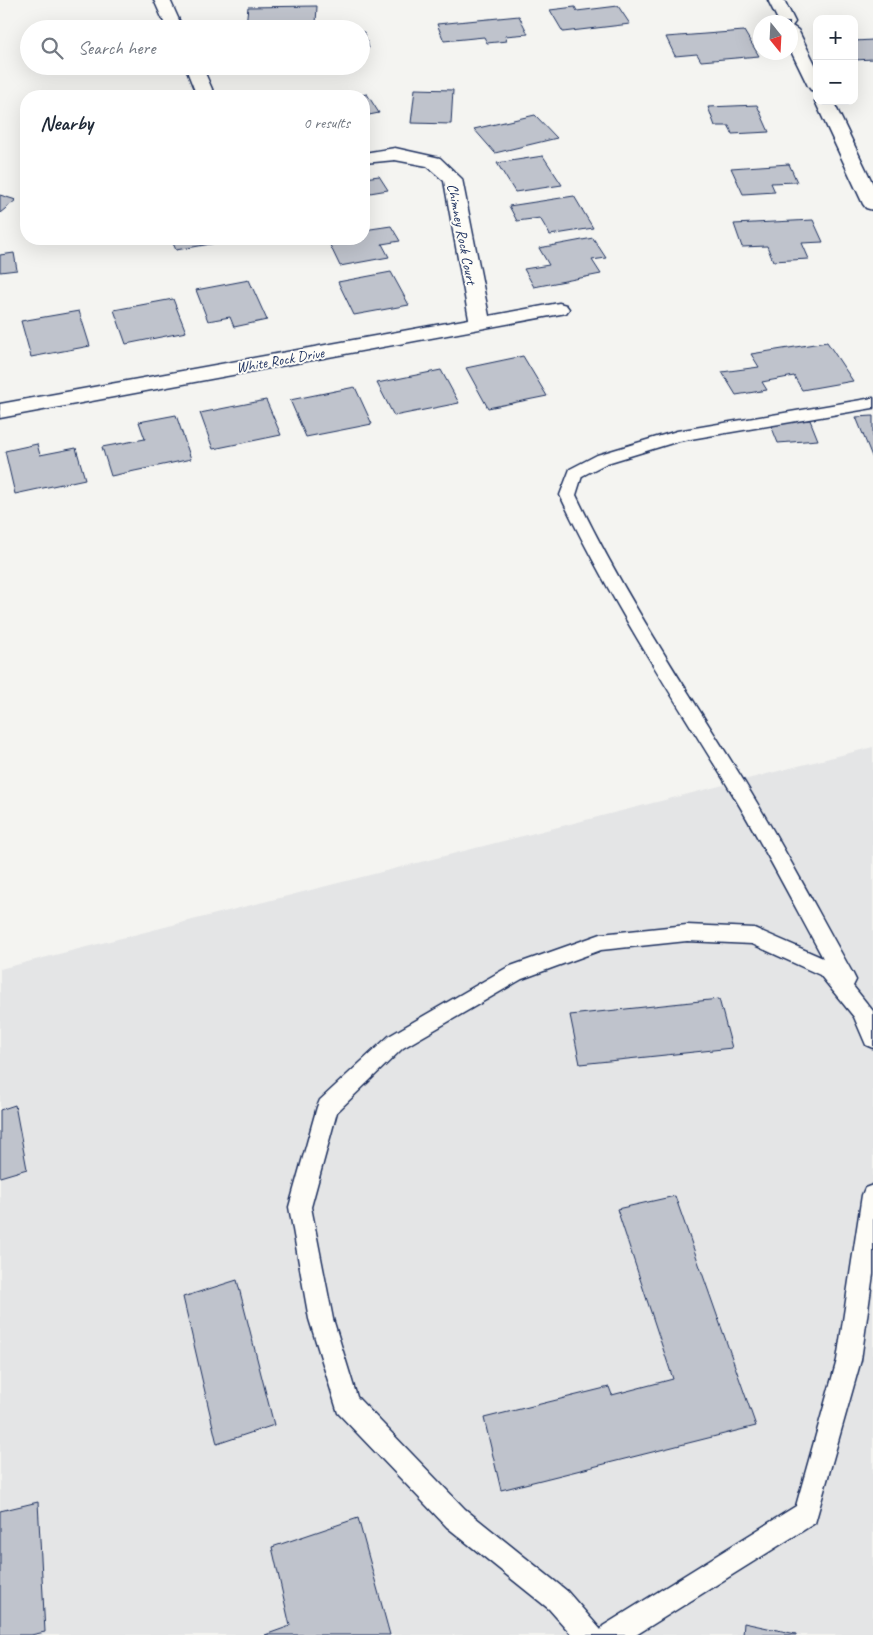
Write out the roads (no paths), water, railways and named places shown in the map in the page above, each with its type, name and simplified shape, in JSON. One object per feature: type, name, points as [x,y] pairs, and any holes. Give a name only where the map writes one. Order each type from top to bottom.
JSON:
[{"type":"street","points":[[162,0],[172,20]]},
{"type":"street","points":[[776,0],[784,15]]},
{"type":"street","points":[[798,47],[813,78]]},
{"type":"street","points":[[197,75],[203,90]]},
{"type":"street","points":[[826,105],[873,204]]},
{"type":"street","name":"Chimney Rock Court","points":[[370,157],[395,154],[433,162],[453,179],[480,324]]},
{"type":"street","name":"White Rock Drive","points":[[0,411],[559,309]]},
{"type":"lane","points":[[873,403],[677,436],[602,459],[575,473],[568,495],[598,556],[647,642],[740,790],[863,1012],[873,1039]]},
{"type":"lane","points":[[590,1635],[558,1600],[456,1518],[347,1404],[321,1319],[300,1207],[328,1107],[396,1042],[515,973],[601,942],[687,933],[754,936],[827,970],[863,1012]]},
{"type":"lane","points":[[612,1635],[806,1514],[849,1360],[873,1195]]}]
